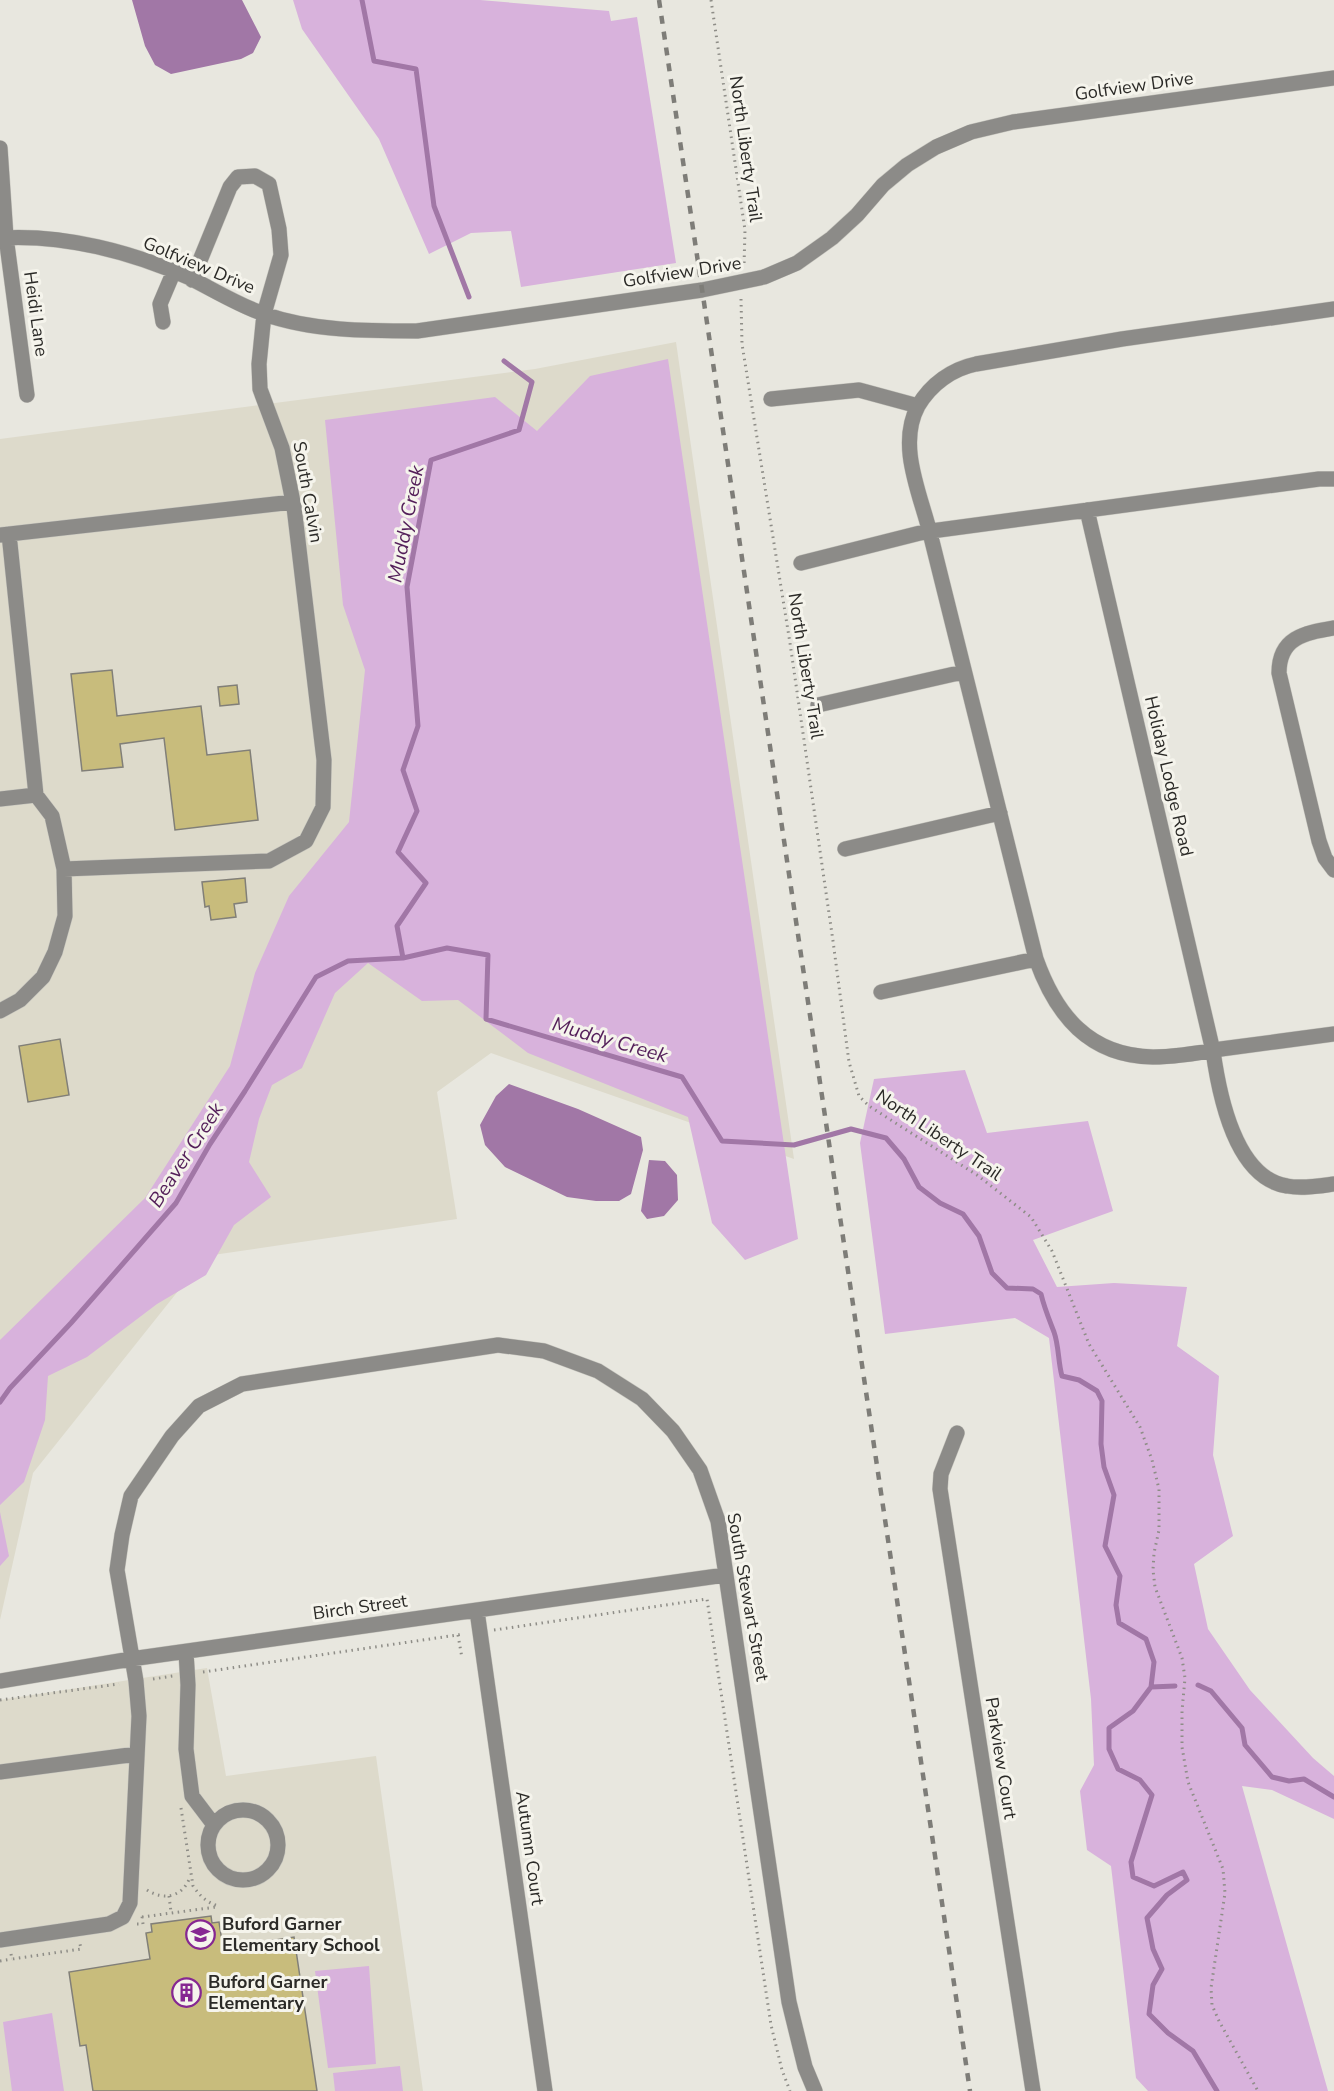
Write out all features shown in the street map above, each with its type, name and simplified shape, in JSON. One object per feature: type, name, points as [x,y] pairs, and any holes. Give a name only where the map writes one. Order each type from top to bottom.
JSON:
[{"type":"street","name":"Golfview Drive","points":[[3,238],[54,239],[109,250],[174,271],[264,314],[314,325],[373,331],[417,331],[702,290],[764,278],[797,262],[832,238],[857,215],[883,185],[907,165],[936,147],[971,132],[1013,122],[1334,78]]},
{"type":"street","name":"Heidi Lane","points":[[0,148],[3,238],[27,395]]},
{"type":"street","name":"South Calvin","points":[[64,870],[269,861],[306,841],[323,807],[324,760],[293,502],[282,448],[260,389],[259,364],[264,314],[281,255],[279,229],[269,183],[255,176],[238,177],[230,187],[192,280]]},
{"type":"street","points":[[163,322],[160,304],[174,271]]},
{"type":"street","points":[[1334,309],[1122,339],[965,366],[933,386],[918,406],[910,431],[909,449],[1036,959],[1045,985],[1057,1006],[1070,1022],[1104,1046],[1154,1057],[1334,1034]]},
{"type":"street","points":[[771,399],[859,390],[918,406]]},
{"type":"street","points":[[801,563],[924,532],[1319,479],[1334,479]]},
{"type":"street","points":[[0,1011],[20,1000],[42,977],[55,952],[65,916],[64,870],[52,816],[36,795],[5,534],[293,502]]},
{"type":"street","name":"Holiday Lodge Road","points":[[1087,510],[1223,1099],[1233,1133],[1248,1160],[1266,1177],[1288,1186],[1315,1187],[1334,1184]]},
{"type":"street","points":[[1334,628],[1308,633],[1293,640],[1283,651],[1279,673],[1319,841],[1325,858],[1334,870]]},
{"type":"street","points":[[818,705],[963,672]]},
{"type":"street","points":[[0,799],[36,795]]},
{"type":"street","points":[[844,849],[1000,813]]},
{"type":"street","points":[[881,992],[1036,959]]},
{"type":"street","name":"South Stewart Street","points":[[0,1940],[109,1924],[123,1917],[130,1903],[139,1716],[136,1681],[117,1570],[131,1496],[172,1436],[199,1406],[242,1384],[498,1345],[544,1351],[598,1371],[642,1399],[673,1431],[700,1470],[718,1521],[789,2002],[805,2067],[815,2091]]},
{"type":"street","name":"Parkview Court","points":[[957,1433],[941,1474],[940,1489],[1033,2091]]},
{"type":"street","name":"Birch Street","points":[[0,1680],[131,1659],[725,1575]]},
{"type":"street","name":"Autumn Court","points":[[477,1611],[545,2091]]},
{"type":"street","points":[[186,1652],[188,1674],[186,1749],[192,1796],[214,1825]]},
{"type":"street","points":[[0,1772],[137,1754]]},
{"type":"street","points":[[243,1810],[264,1817],[277,1836],[278,1847],[270,1868],[260,1876],[249,1880],[237,1880],[226,1876],[210,1859],[207,1848],[214,1825],[222,1817],[243,1810]]},
{"type":"path","name":"North Liberty Trail","points":[[711,0],[745,230],[742,344],[790,643],[854,1084],[859,1096],[869,1106],[978,1175],[1031,1217],[1052,1251],[1089,1344],[1140,1427],[1152,1460],[1159,1489],[1159,1530],[1153,1570],[1155,1587],[1182,1658],[1185,1678],[1182,1747],[1188,1782],[1223,1869],[1225,1893],[1211,1988],[1212,2005],[1258,2091]]},
{"type":"path","points":[[0,1700],[707,1599],[771,2025],[782,2070],[790,2091]]},
{"type":"path","points":[[458,1635],[462,1658]]},
{"type":"path","points":[[143,1884],[154,1894],[169,1896],[183,1889],[190,1875]]},
{"type":"path","points":[[169,1896],[171,1913]]},
{"type":"path","points":[[142,1917],[218,1906]]},
{"type":"path","points":[[0,1961],[12,1959]]},
{"type":"shaded area","points":[[132,0],[242,0],[261,37],[253,53],[241,59],[171,74],[155,65],[145,46]]},
{"type":"shaded area","points":[[293,0],[480,0],[609,11],[611,21],[637,17],[676,263],[521,287],[511,231],[471,233],[429,254],[379,139],[302,29]]},
{"type":"shaded area","points":[[676,342],[794,1159],[491,1053],[437,1092],[457,1219],[206,1256],[33,1473],[0,1620],[0,439],[535,369]]},
{"type":"shaded area","points":[[668,359],[798,1239],[745,1260],[712,1223],[688,1117],[528,1053],[458,1000],[422,1001],[368,963],[335,993],[302,1068],[272,1085],[259,1119],[249,1162],[271,1197],[234,1225],[206,1275],[157,1304],[87,1357],[48,1376],[45,1420],[24,1482],[0,1505],[0,1340],[145,1198],[230,1066],[255,973],[289,896],[349,822],[365,670],[343,605],[325,420],[495,397],[537,431],[590,376]]},
{"type":"shaded area","points":[[965,1070],[987,1133],[1088,1121],[1113,1211],[1033,1240],[1057,1287],[1114,1283],[1187,1287],[1177,1346],[1219,1376],[1213,1455],[1233,1536],[1194,1564],[1208,1629],[1250,1690],[1313,1758],[1334,1776],[1334,1819],[1272,1790],[1242,1786],[1328,2091],[1148,2091],[1136,2078],[1111,1866],[1087,1850],[1080,1791],[1094,1765],[1091,1699],[1049,1338],[1015,1318],[885,1334],[860,1143],[874,1079]]},
{"type":"shaded area","points":[[509,1084],[578,1109],[641,1137],[643,1150],[631,1194],[619,1201],[567,1197],[505,1167],[485,1145],[480,1125],[496,1096]]},
{"type":"shaded area","points":[[649,1160],[665,1161],[677,1175],[678,1200],[664,1216],[647,1219],[641,1211]]},
{"type":"shaded area","points":[[0,1512],[9,1556],[0,1566]]},
{"type":"shaded area","name":"Buford Garner Elementary School","points":[[207,1668],[226,1776],[376,1756],[423,2091],[0,2091],[0,1700]]},
{"type":"shaded area","points":[[369,1966],[376,2064],[328,2068],[315,1971]]},
{"type":"shaded area","points":[[52,2013],[64,2091],[12,2091],[3,2022]]},
{"type":"shaded area","points":[[400,2066],[403,2091],[335,2091],[333,2073]]},
{"type":"building","points":[[112,670],[117,716],[201,706],[207,755],[250,750],[258,820],[175,830],[164,738],[120,744],[123,767],[82,771],[71,674]]},
{"type":"building","points":[[237,685],[239,704],[220,706],[218,687]]},
{"type":"building","points":[[245,878],[247,902],[234,904],[236,917],[211,920],[209,906],[205,907],[202,882]]},
{"type":"building","points":[[60,1039],[69,1095],[28,1102],[19,1046]]},
{"type":"building","name":"Buford Garner Elementary","points":[[211,1916],[212,1923],[219,1922],[223,1948],[294,1937],[317,2091],[93,2091],[86,2045],[80,2046],[69,1972],[150,1959],[146,1933],[152,1932],[151,1924]]},
{"type":"waterway","name":"Muddy Creek","points":[[362,0],[374,61],[416,69],[434,206],[469,297]]},
{"type":"waterway","name":"Muddy Creek","points":[[504,361],[532,382],[519,430],[431,460],[407,587],[418,726],[403,770],[417,811],[398,852],[426,883],[397,926],[403,958],[447,948],[488,955],[486,1019],[682,1077],[722,1141],[794,1145],[851,1129],[886,1138],[904,1159],[919,1187],[940,1203],[963,1214],[979,1236],[992,1273],[1007,1288],[1033,1289],[1041,1294],[1056,1337],[1062,1376],[1079,1380],[1097,1391],[1102,1401],[1101,1444],[1104,1467],[1114,1495],[1105,1546],[1120,1576],[1116,1605],[1119,1623],[1146,1639],[1154,1662],[1151,1687],[1133,1711],[1109,1728],[1109,1749],[1118,1769],[1140,1780],[1152,1795],[1131,1862],[1133,1877],[1154,1886],[1183,1872],[1187,1880],[1167,1895],[1147,1918],[1153,1949],[1162,1969],[1153,1985],[1149,2014],[1168,2033],[1193,2051],[1217,2091]]},
{"type":"waterway","name":"Beaver Creek","points":[[0,1402],[176,1203],[210,1144],[316,977],[348,961],[403,958]]},
{"type":"waterway","points":[[1198,1685],[1211,1691],[1242,1728],[1245,1745],[1272,1777],[1289,1781],[1304,1779],[1334,1797]]},
{"type":"waterway","points":[[1151,1687],[1175,1686]]},
{"type":"railway","points":[[659,0],[970,2091]]},
{"type":"place","name":"Buford Garner Elementary School","points":[[201,1934]]},
{"type":"place","name":"Buford Garner Elementary","points":[[187,1992]]}]
